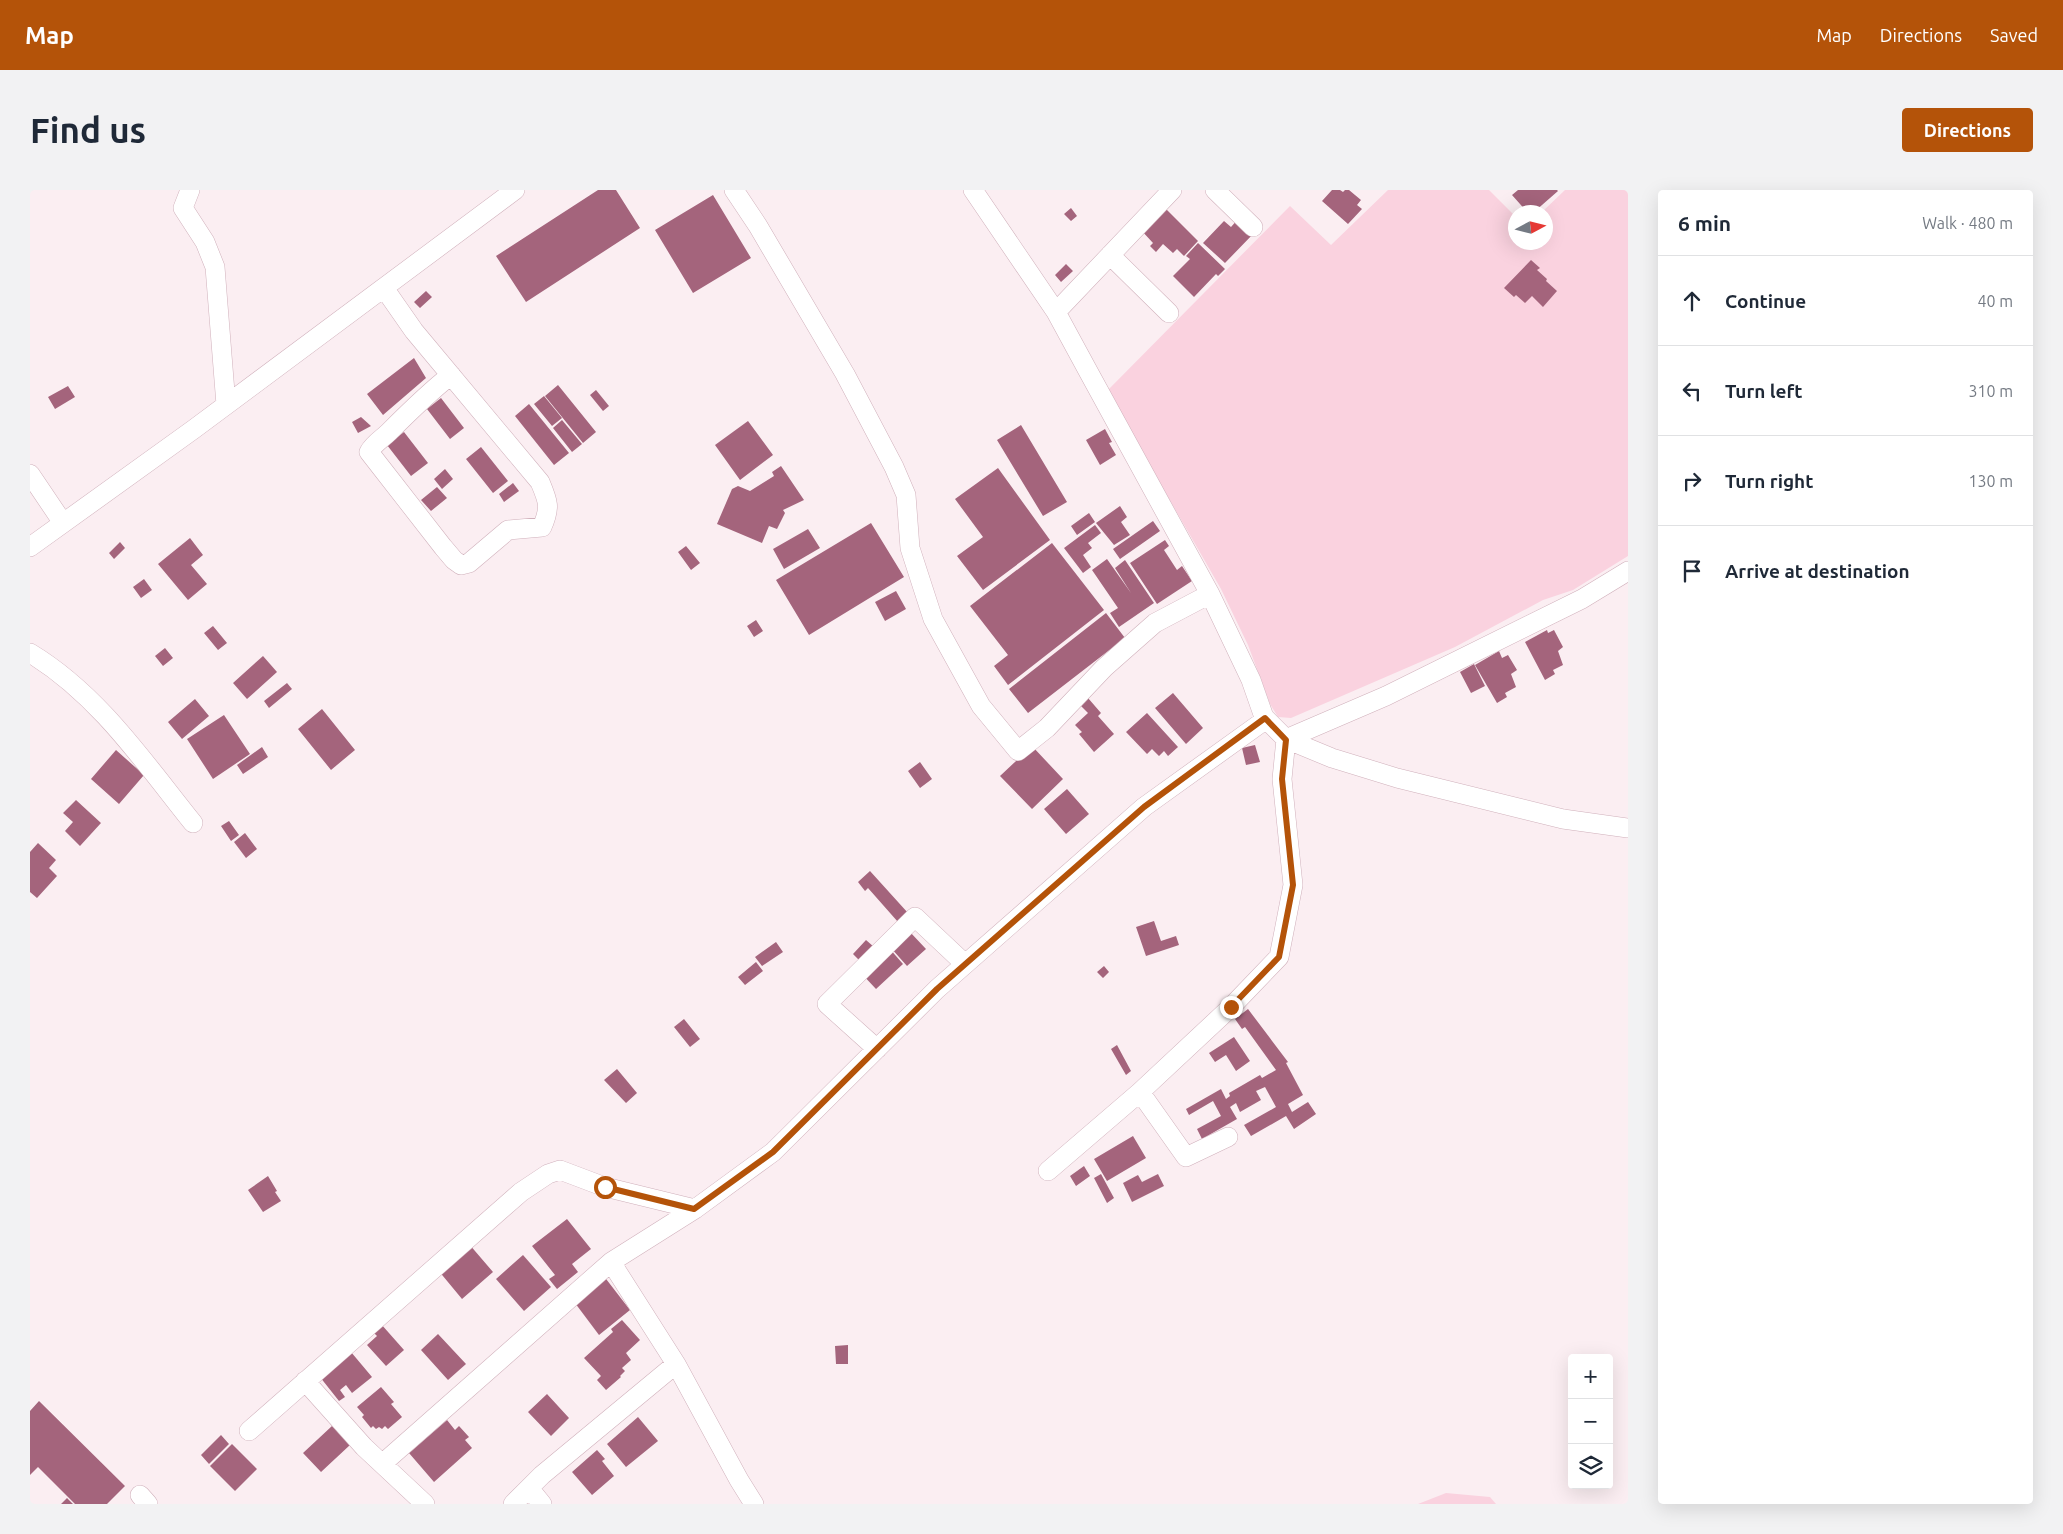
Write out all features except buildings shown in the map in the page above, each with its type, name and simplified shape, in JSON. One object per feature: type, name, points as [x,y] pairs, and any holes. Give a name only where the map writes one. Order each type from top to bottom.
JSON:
[{"type":"street","points":[[190,190],[183,208],[205,242],[214,267],[226,405]]},
{"type":"street","points":[[30,548],[515,190]]},
{"type":"street","points":[[734,190],[758,226],[845,374],[894,467],[906,495],[910,548],[933,619],[981,706],[1018,751],[1047,728],[1104,668],[1155,623],[1210,594]]},
{"type":"street","points":[[973,190],[1056,312],[1210,594],[1251,680],[1265,720]]},
{"type":"street","points":[[1056,312],[1172,190]]},
{"type":"street","points":[[1215,190],[1253,227]]},
{"type":"street","points":[[1110,256],[1169,313]]},
{"type":"street","points":[[384,288],[414,331],[451,375],[540,482],[548,499],[548,513],[542,527],[508,530],[469,562],[461,564],[454,560],[443,548],[369,452],[429,392],[451,375]]},
{"type":"street","points":[[30,474],[63,523]]},
{"type":"street","points":[[1286,740],[1431,674],[1582,599],[1628,571]]},
{"type":"street","points":[[30,653],[68,680],[107,717],[193,823]]},
{"type":"street","points":[[1265,720],[1265,718],[1286,740],[1332,758],[1397,778],[1563,819],[1628,828]]},
{"type":"street","points":[[382,1464],[611,1262],[694,1209],[773,1152],[937,989],[965,964],[1144,807],[1265,720]]},
{"type":"street","points":[[1048,1171],[1140,1092],[1231,1007],[1279,957],[1293,885],[1282,779],[1286,740]]},
{"type":"street","points":[[877,1050],[827,1004],[915,917],[965,964]]},
{"type":"street","points":[[1140,1092],[1186,1157],[1228,1137]]},
{"type":"street","points":[[249,1431],[521,1192],[548,1174],[560,1170],[605,1187],[694,1209]]},
{"type":"street","points":[[611,1262],[676,1364],[754,1504]]},
{"type":"street","points":[[513,1504],[542,1475],[676,1364]]},
{"type":"street","points":[[305,1381],[382,1464],[425,1504]]},
{"type":"street","points":[[529,1488],[542,1504]]},
{"type":"shaded area","points":[[1388,190],[1489,190],[1508,209],[1508,250],[1553,250],[1553,205],[1549,205],[1565,190],[1628,190],[1628,556],[1573,590],[1543,600],[1455,647],[1291,718],[1278,717],[1270,704],[1248,645],[1221,589],[1107,391],[1290,206],[1331,245]]},
{"type":"shaded area","points":[[1446,1493],[1490,1497],[1496,1504],[1418,1504]]},
{"type":"route","points":[[605,1187],[694,1209],[773,1152],[937,989],[1144,807],[1265,720],[1265,718],[1286,740],[1282,779],[1293,885],[1279,957],[1231,1007]]}]
